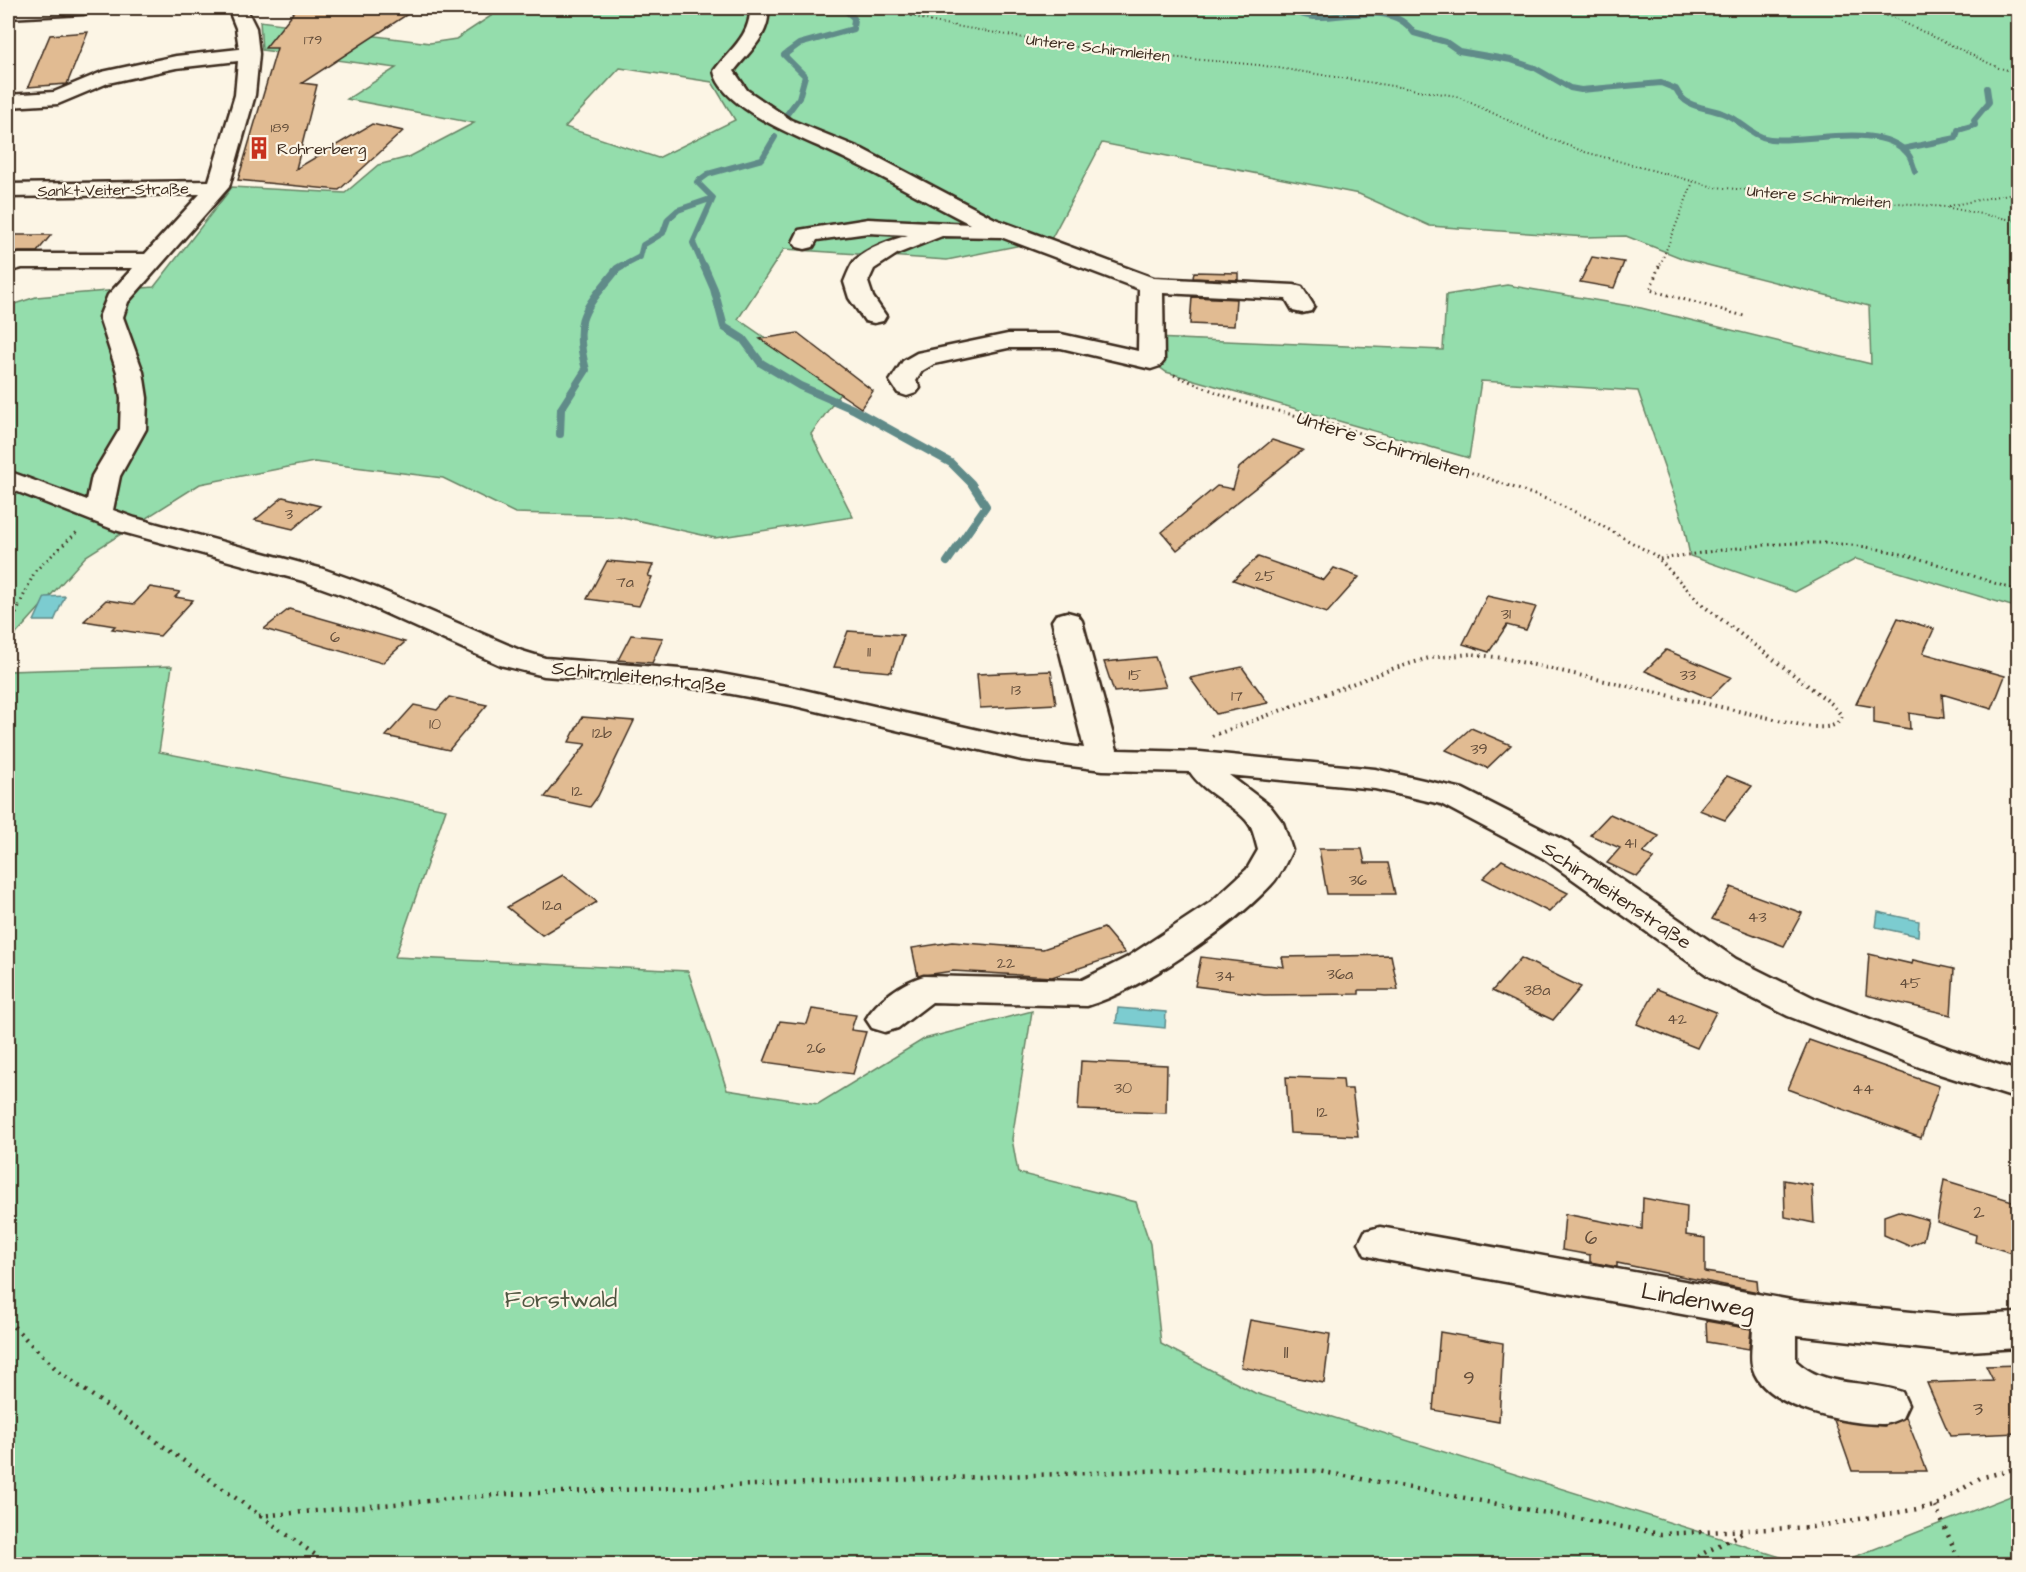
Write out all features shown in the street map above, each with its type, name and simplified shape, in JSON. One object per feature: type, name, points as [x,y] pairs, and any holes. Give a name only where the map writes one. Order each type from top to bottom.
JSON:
[{"type":"street","points":[[8,12],[83,8]]},
{"type":"street","name":"Sankt-Veiter-Straße","points":[[98,513],[106,476],[133,429],[134,398],[130,372],[111,317],[117,300],[218,188],[245,95],[249,54],[246,28],[237,8]]},
{"type":"street","points":[[759,8],[761,19],[756,32],[724,71],[725,76],[740,94],[784,124],[854,154],[987,224],[1151,285],[1294,292],[1302,306]]},
{"type":"street","points":[[8,101],[58,98],[102,78],[176,62],[249,54]]},
{"type":"street","name":"Sankt-Veiter-Straße","points":[[8,190],[218,188]]},
{"type":"street","points":[[805,242],[807,235],[868,226],[903,226],[940,231],[999,232],[1001,229]]},
{"type":"street","points":[[874,316],[861,298],[856,282],[864,265],[889,249],[940,231]]},
{"type":"street","points":[[8,265],[18,261],[152,261]]},
{"type":"street","points":[[907,388],[903,381],[912,366],[926,358],[1008,341],[1061,341],[1151,361],[1151,285]]},
{"type":"street","points":[[8,479],[98,513]]},
{"type":"street","name":"Schirmleitenstraße","points":[[98,513],[125,524],[313,575],[366,594],[511,658],[544,667],[705,680],[791,696],[1022,750],[1103,760],[1200,762],[1375,779],[1451,796],[1555,850],[1723,968],[1801,1007],[1940,1060],[2019,1085]]},
{"type":"street","points":[[1067,621],[1103,760]]},
{"type":"street","points":[[885,1019],[924,989],[1087,993],[1139,967],[1223,910],[1260,876],[1275,850],[1266,824],[1248,804],[1208,777],[1200,762]]},
{"type":"street","name":"Lindenweg","points":[[1380,1243],[1775,1314],[1953,1334],[2019,1330]]},
{"type":"street","points":[[1775,1314],[1774,1368],[1785,1380],[1838,1402],[1886,1406]]},
{"type":"path","name":"Untere Schirmleiten","points":[[884,8],[933,22],[1064,45],[1112,52],[1259,65],[1456,96],[1540,135],[1585,152],[1714,187],[1945,207],[2019,220]]},
{"type":"path","points":[[1859,8],[1874,14],[1893,17],[1998,68],[2019,72]]},
{"type":"path","points":[[1694,182],[1650,290],[1744,316]]},
{"type":"path","name":"Untere Schirmleiten","points":[[1945,207],[2019,192]]},
{"type":"path","name":"Untere Schirmleiten","points":[[1151,361],[1180,378],[1238,401],[1345,428],[1549,500],[1624,537],[1659,560],[1691,596],[1839,710],[1842,716],[1840,721],[1823,728],[1794,724],[1503,658],[1471,654],[1429,658],[1215,734],[1197,748],[1200,762]]},
{"type":"path","points":[[8,630],[35,571],[98,513]]},
{"type":"path","points":[[1659,560],[1758,546],[1828,543],[1866,546],[1901,554],[2019,591]]},
{"type":"path","points":[[8,1321],[58,1371],[328,1564]]},
{"type":"path","points":[[260,1516],[507,1494],[1199,1469],[1318,1471],[1661,1534],[1813,1527],[1935,1506],[1980,1478],[2019,1468]]},
{"type":"path","points":[[1935,1506],[1961,1564]]},
{"type":"path","points":[[1683,1564],[1747,1530]]},
{"type":"green space","points":[[503,8],[2018,8],[2018,608],[1856,559],[1795,592],[1690,556],[1683,521],[1638,391],[1481,381],[1469,458],[1166,372],[1151,361],[1154,338],[1443,350],[1446,295],[1507,285],[1641,308],[1871,364],[1869,306],[1684,259],[1626,236],[1586,237],[1430,226],[1359,194],[1102,143],[1051,239],[947,260],[784,249],[738,319],[842,391],[811,434],[853,517],[715,538],[618,516],[515,513],[443,478],[314,462],[200,484],[86,556],[8,643],[8,306],[36,297],[154,287],[232,187],[345,193],[378,165],[409,157],[474,123],[347,99],[396,68],[262,50],[260,21],[430,43],[456,39]],"holes":[[[620,68],[712,82],[735,120],[658,158],[565,127]]]},
{"type":"green space","name":"Forstwald","points":[[172,666],[159,752],[446,809],[395,957],[688,971],[727,1090],[818,1104],[924,1039],[1032,1011],[1012,1139],[1018,1173],[1136,1202],[1150,1244],[1161,1344],[1255,1393],[1803,1564],[8,1564],[8,671]]},
{"type":"green space","points":[[2018,1493],[2018,1564],[1836,1564]]},
{"type":"water","points":[[65,596],[54,621],[34,621],[45,597]]},
{"type":"water","points":[[1878,912],[1919,921],[1918,936],[1876,927]]},
{"type":"water","points":[[1118,1008],[1166,1012],[1165,1028],[1116,1023]]},
{"type":"building","points":[[297,8],[417,8],[302,83],[317,85],[296,169],[372,124],[403,131],[339,190],[238,180],[277,48],[265,48]]},
{"type":"building","points":[[88,32],[67,84],[28,87],[50,35]]},
{"type":"building","points":[[8,235],[51,235],[37,252],[19,252],[8,255]]},
{"type":"building","points":[[1592,257],[1624,262],[1614,288],[1580,282]]},
{"type":"building","points":[[1194,272],[1238,273],[1238,280],[1193,278]]},
{"type":"building","points":[[1192,297],[1236,299],[1234,326],[1190,324]]},
{"type":"building","points":[[798,333],[873,391],[861,408],[760,339]]},
{"type":"building","points":[[1272,440],[1303,450],[1177,550],[1162,532],[1217,486],[1233,489],[1239,468]]},
{"type":"building","points":[[283,497],[320,506],[293,529],[255,520]]},
{"type":"building","points":[[1258,557],[1324,580],[1334,568],[1359,577],[1327,613],[1233,580]]},
{"type":"building","points":[[607,561],[653,565],[648,576],[652,577],[639,606],[587,599]]},
{"type":"building","points":[[150,587],[180,592],[175,597],[193,600],[160,636],[112,629],[115,626],[84,621],[106,600],[134,604]]},
{"type":"building","points":[[1487,596],[1536,607],[1526,630],[1507,625],[1489,652],[1463,644]]},
{"type":"building","points":[[289,609],[405,642],[382,663],[264,629]]},
{"type":"building","points":[[1898,618],[1934,629],[1923,653],[2005,676],[1992,709],[1942,694],[1944,718],[1909,713],[1910,729],[1874,723],[1874,707],[1856,704]]},
{"type":"building","points":[[848,631],[903,635],[891,672],[834,667]]},
{"type":"building","points":[[631,635],[663,638],[652,663],[618,660]]},
{"type":"building","points":[[1666,650],[1731,677],[1710,698],[1645,671]]},
{"type":"building","points":[[1155,657],[1166,687],[1114,692],[1104,662]]},
{"type":"building","points":[[1242,667],[1268,703],[1216,714],[1190,678]]},
{"type":"building","points":[[1051,671],[1056,704],[980,708],[977,674]]},
{"type":"building","points":[[449,697],[487,705],[449,750],[386,736],[414,705],[437,710]]},
{"type":"building","points":[[582,717],[634,721],[598,796],[590,807],[545,797],[586,744],[569,742]]},
{"type":"building","points":[[1471,728],[1511,745],[1487,768],[1446,750]]},
{"type":"building","points":[[1727,776],[1752,786],[1725,820],[1699,810]]},
{"type":"building","points":[[1610,814],[1659,836],[1643,853],[1654,858],[1637,877],[1607,863],[1620,848],[1590,835]]},
{"type":"building","points":[[1319,849],[1362,849],[1365,863],[1388,863],[1395,894],[1327,894]]},
{"type":"building","points":[[1502,860],[1568,893],[1549,912],[1483,878]]},
{"type":"building","points":[[563,875],[597,902],[542,935],[507,907]]},
{"type":"building","points":[[1731,887],[1802,913],[1784,946],[1712,919]]},
{"type":"building","points":[[1104,928],[1125,953],[1052,977],[953,971],[918,976],[912,948],[952,942],[1043,949]]},
{"type":"building","points":[[1869,954],[1912,964],[1913,960],[1954,969],[1951,1015],[1866,995]]},
{"type":"building","points":[[1391,955],[1398,990],[1359,990],[1359,994],[1264,995],[1195,986],[1201,957],[1284,967],[1282,957]]},
{"type":"building","points":[[1521,958],[1581,987],[1553,1020],[1492,991]]},
{"type":"building","points":[[1657,989],[1716,1012],[1697,1048],[1637,1024]]},
{"type":"building","points":[[812,1009],[856,1015],[851,1030],[866,1032],[853,1074],[764,1062],[780,1021],[807,1024]]},
{"type":"building","points":[[1809,1040],[1939,1086],[1921,1138],[1788,1089]]},
{"type":"building","points":[[1081,1061],[1167,1065],[1166,1113],[1078,1110]]},
{"type":"building","points":[[1286,1077],[1343,1079],[1344,1089],[1352,1089],[1358,1136],[1290,1133]]},
{"type":"building","points":[[1784,1180],[1812,1185],[1814,1223],[1785,1217]]},
{"type":"building","points":[[1944,1180],[2019,1203],[2019,1255],[1975,1242],[1976,1235],[1937,1222]]},
{"type":"building","points":[[1643,1198],[1687,1206],[1686,1235],[1705,1238],[1705,1272],[1757,1280],[1758,1292],[1617,1263],[1617,1267],[1590,1262],[1590,1255],[1562,1250],[1565,1214],[1642,1229]]},
{"type":"building","points":[[1898,1211],[1928,1220],[1923,1240],[1909,1246],[1884,1235],[1884,1216]]},
{"type":"building","points":[[1250,1320],[1330,1334],[1324,1383],[1241,1367]]},
{"type":"building","points":[[1706,1321],[1751,1329],[1749,1349],[1707,1342]]},
{"type":"building","points":[[1440,1332],[1503,1343],[1499,1422],[1433,1410]]},
{"type":"building","points":[[2019,1365],[2019,1435],[2018,1433],[1950,1436],[1927,1383],[1993,1380],[1986,1366]]},
{"type":"building","points":[[1906,1417],[1927,1471],[1852,1471],[1834,1420],[1884,1426]]},
{"type":"waterway","points":[[787,114],[799,98],[805,76],[784,55],[799,44],[853,29],[854,18],[843,8]]},
{"type":"waterway","points":[[1282,8],[1314,17],[1368,13],[1394,17],[1405,23],[1414,33],[1446,42],[1459,51],[1511,60],[1535,68],[1570,88],[1581,90],[1661,83],[1676,89],[1690,104],[1722,113],[1764,138],[1862,136],[1881,138],[1902,149]]},
{"type":"waterway","points":[[1902,149],[1956,138],[1958,130],[1975,125],[1974,120],[1989,102],[1987,88]]},
{"type":"waterway","points":[[713,198],[697,182],[708,174],[762,159],[775,137]]},
{"type":"waterway","points":[[1902,149],[1908,154],[1915,171]]},
{"type":"waterway","points":[[619,268],[640,257],[643,245],[663,233],[668,219],[678,210],[713,198]]},
{"type":"waterway","points":[[704,268],[693,243],[713,198]]},
{"type":"waterway","points":[[560,434],[561,409],[586,370],[580,337],[584,315],[597,294],[622,266]]},
{"type":"waterway","points":[[704,266],[714,289],[724,327],[743,339],[761,363],[800,386],[853,409],[951,463],[971,483],[986,506],[947,562]]},
{"type":"place","name":"Rohrerberg","points":[[259,148]]}]
